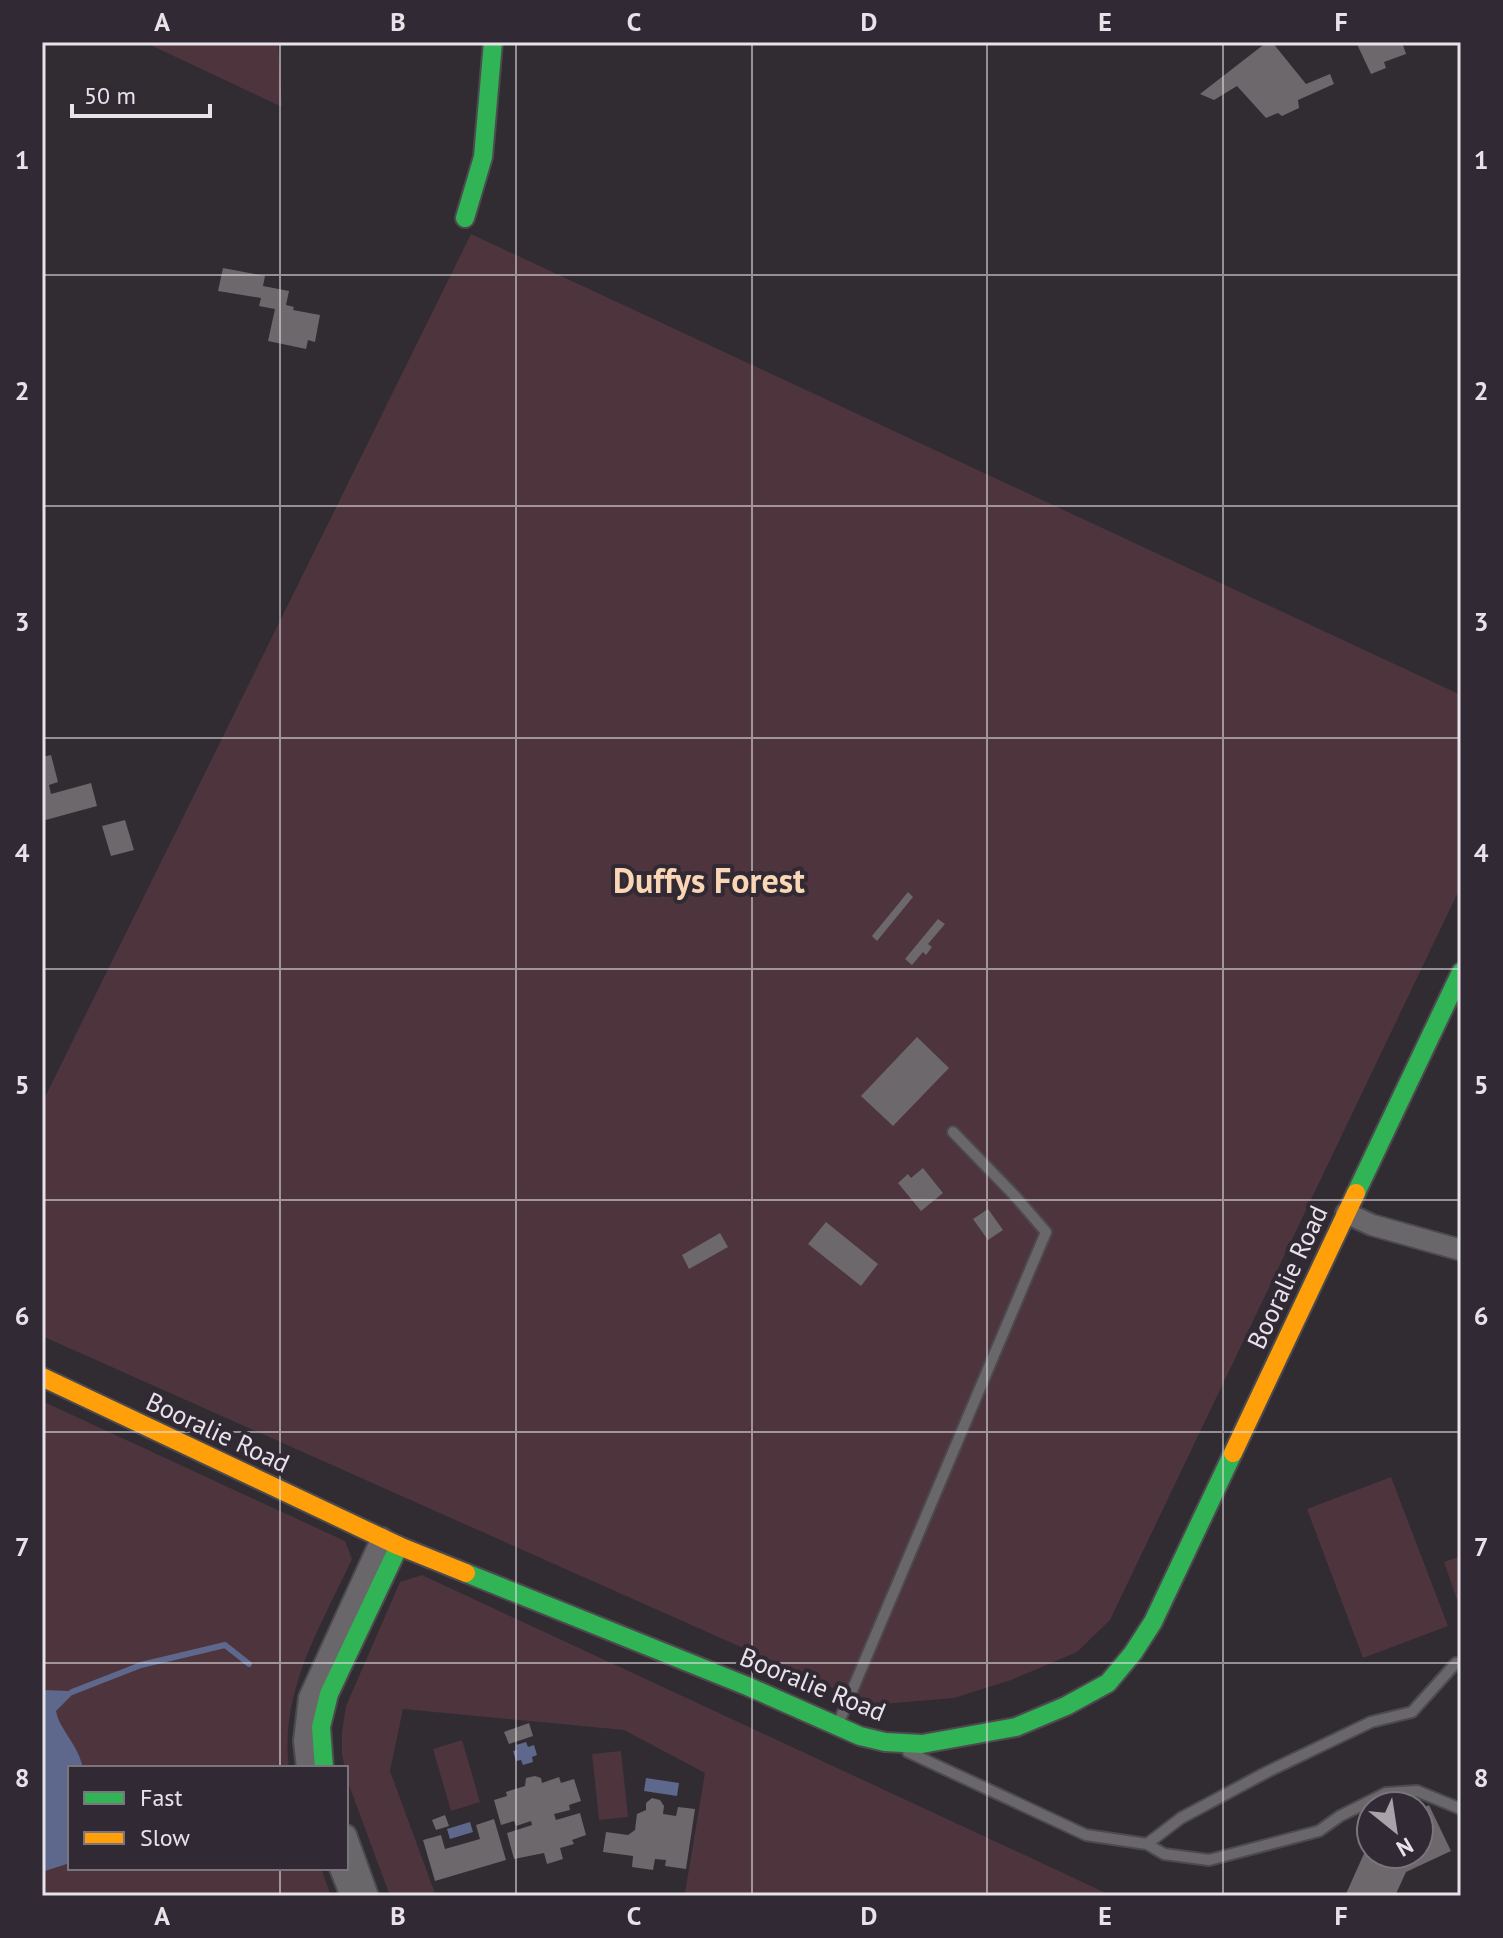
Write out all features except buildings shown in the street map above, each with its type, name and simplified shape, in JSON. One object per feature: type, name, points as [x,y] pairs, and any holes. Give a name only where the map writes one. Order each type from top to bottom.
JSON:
[{"type":"street","points":[[465,218],[483,157],[493,42]]},
{"type":"street","name":"Booralie Road","points":[[42,1377],[390,1542],[747,1686],[860,1736],[885,1742],[922,1744],[1016,1727],[1088,1696],[1108,1683],[1153,1622],[1461,972]]},
{"type":"street","points":[[1346,1213],[1372,1225],[1461,1250]]},
{"type":"street","points":[[307,1766],[304,1741],[309,1698],[390,1542]]},
{"type":"street","points":[[324,1766],[321,1727],[329,1694],[390,1542]]},
{"type":"street","points":[[348,1841],[368,1896]]},
{"type":"street","points":[[341,1870],[351,1896]]},
{"type":"lane","points":[[838,1725],[1046,1232],[953,1132]]},
{"type":"lane","points":[[1147,1844],[1181,1818],[1267,1772],[1371,1722],[1412,1712],[1456,1663]]},
{"type":"lane","points":[[885,1742],[1086,1835],[1147,1844],[1164,1854],[1209,1860],[1319,1831],[1340,1816],[1386,1793],[1417,1791],[1461,1809]]},
{"type":"shaded area","points":[[144,42],[278,42],[282,107]]},
{"type":"shaded area","points":[[471,234],[1461,695],[1461,886],[1110,1620],[1077,1652],[1011,1680],[954,1698],[871,1705],[42,1336],[42,1103]]},
{"type":"shaded area","points":[[42,1401],[345,1541],[352,1559],[296,1686],[290,1713],[289,1766],[68,1766],[68,1870],[322,1870],[331,1896],[42,1896]]},
{"type":"shaded area","points":[[1391,1477],[1448,1626],[1363,1658],[1307,1509]]},
{"type":"shaded area","points":[[1461,1556],[1461,1611],[1444,1562]]},
{"type":"shaded area","points":[[422,1575],[1112,1896],[696,1896],[685,1893],[705,1773],[624,1730],[403,1709],[390,1771],[436,1896],[390,1896],[349,1785],[348,1766],[345,1766],[342,1755],[342,1732],[346,1706],[400,1582]]},
{"type":"shaded area","points":[[462,1740],[480,1802],[451,1811],[433,1749]]},
{"type":"shaded area","points":[[621,1751],[628,1817],[599,1820],[592,1754]]},
{"type":"water","points":[[42,1690],[70,1691],[73,1694],[56,1711],[82,1766],[68,1766],[68,1864],[42,1870]]},
{"type":"water","points":[[526,1742],[528,1747],[534,1745],[537,1755],[532,1757],[533,1762],[523,1765],[521,1760],[516,1761],[513,1751],[517,1750],[516,1745]]},
{"type":"water","points":[[646,1778],[679,1783],[677,1796],[644,1791]]},
{"type":"water","points":[[470,1822],[473,1832],[450,1839],[447,1829]]},
{"type":"waterway","points":[[72,1692],[141,1665],[225,1645],[249,1664]]},
{"type":"traffic: fast","points":[[465,218],[483,157],[493,42]]},
{"type":"traffic: fast","points":[[1356,1193],[1461,972]]},
{"type":"traffic: fast","points":[[466,1573],[747,1686],[860,1736],[885,1742],[922,1744],[1016,1727],[1066,1706],[1108,1683],[1153,1622],[1233,1453]]},
{"type":"traffic: fast","points":[[324,1766],[321,1727],[329,1694],[399,1546]]},
{"type":"traffic: slow","points":[[1233,1453],[1356,1193]]},
{"type":"traffic: slow","points":[[42,1377],[399,1546],[466,1573]]},
{"type":"district","name":"Duffys Forest","points":[[709,880]]}]
